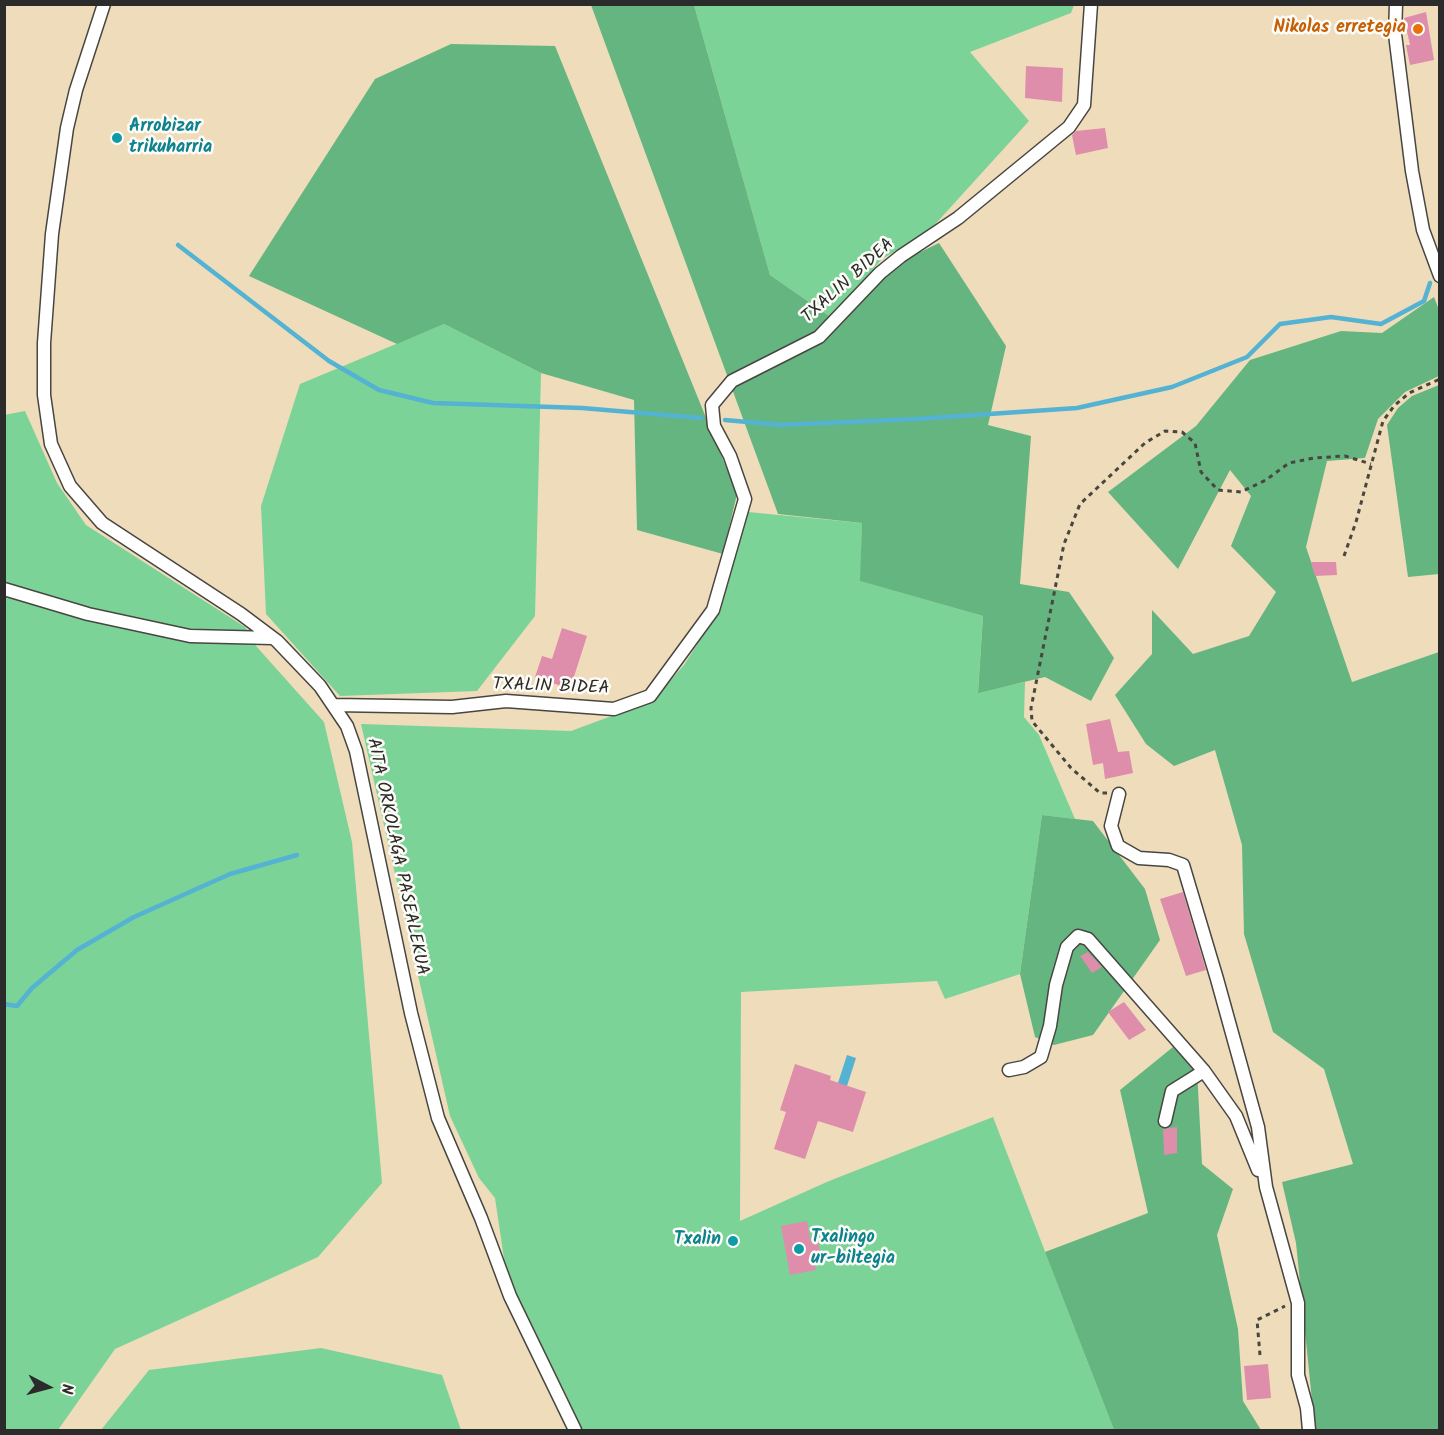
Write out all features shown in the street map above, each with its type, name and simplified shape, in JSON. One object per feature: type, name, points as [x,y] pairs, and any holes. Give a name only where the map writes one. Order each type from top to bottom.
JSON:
[{"type":"street","name":"AITA ORKOLAGA PASEALEKUA","points":[[104,4],[69,118],[52,234],[44,374],[46,418],[51,444],[70,486],[102,523],[273,638],[303,666],[335,705],[347,726],[356,751],[411,1013],[438,1118],[481,1218],[510,1296],[575,1431]]},
{"type":"street","points":[[1396,4],[1395,34],[1412,171],[1424,230],[1440,276]]},
{"type":"street","name":"TXALIN BIDEA","points":[[335,705],[452,707],[506,701],[614,709],[650,696],[713,610],[745,499],[730,456],[714,426],[712,405],[732,381],[819,337],[887,268],[958,218],[1069,127],[1084,105],[1089,8]]},
{"type":"street","points":[[4,589],[88,615],[190,636],[273,638]]},
{"type":"street","points":[[1119,794],[1112,826],[1119,846],[1139,858],[1169,860],[1183,865],[1258,1127],[1266,1187]]},
{"type":"street","points":[[1009,1070],[1024,1067],[1041,1057],[1050,1026],[1056,985],[1067,947],[1078,936],[1088,939],[1204,1071],[1236,1116],[1266,1187],[1298,1303],[1298,1375],[1307,1408],[1309,1431]]},
{"type":"street","points":[[1165,1121],[1172,1091],[1204,1071]]},
{"type":"path","points":[[1344,556],[1356,522],[1383,421],[1394,406],[1409,393],[1440,379]]},
{"type":"path","points":[[1119,794],[1100,793],[1071,768],[1032,721],[1031,708],[1064,544],[1080,504],[1144,442],[1165,430],[1182,432],[1195,443],[1201,472],[1218,490],[1241,492],[1266,480],[1289,463],[1314,458],[1345,456],[1371,464]]},
{"type":"path","points":[[1260,1355],[1257,1320],[1275,1309],[1298,1303]]},
{"type":"green space","points":[[591,5],[694,5],[770,275],[841,324],[873,285],[904,260],[939,243],[1006,346],[988,425],[1031,436],[1020,584],[1069,592],[1114,658],[1091,701],[1045,677],[978,693],[983,616],[860,581],[862,523],[778,514]]},
{"type":"green space","points":[[694,5],[1074,5],[1071,13],[970,52],[1029,121],[929,231],[882,259],[831,317],[770,275]]},
{"type":"green space","points":[[451,44],[555,46],[737,494],[723,554],[637,530],[634,400],[541,373],[444,324],[397,344],[249,276],[375,79]]},
{"type":"green space","points":[[1434,297],[1439,310],[1439,376],[1405,392],[1378,419],[1365,458],[1327,461],[1306,547],[1352,682],[1439,652],[1439,1430],[1315,1430],[1296,1243],[1282,1182],[1353,1164],[1324,1069],[1273,1032],[1244,934],[1242,845],[1215,750],[1174,766],[1146,744],[1115,695],[1152,654],[1152,610],[1193,654],[1249,636],[1276,592],[1231,546],[1251,496],[1230,470],[1178,569],[1108,492],[1196,426],[1250,360],[1341,331],[1382,333]]},
{"type":"green space","points":[[444,324],[541,373],[535,616],[477,691],[340,696],[266,614],[261,506],[300,384]]},
{"type":"green space","points":[[1439,385],[1439,574],[1408,577],[1387,425],[1398,408],[1412,396]]},
{"type":"green space","points":[[25,411],[57,483],[86,525],[245,627],[256,646],[324,722],[352,842],[382,1183],[318,1257],[115,1349],[58,1430],[5,1430],[4,415]]},
{"type":"green space","points":[[748,512],[862,523],[861,581],[983,616],[978,692],[1025,682],[1024,717],[1039,735],[1075,819],[1042,815],[1020,974],[945,999],[937,981],[741,992],[740,1221],[829,1181],[993,1117],[1114,1430],[580,1430],[572,1407],[506,1272],[495,1198],[479,1178],[450,1116],[361,724],[571,731],[652,701],[684,665],[716,615]]},
{"type":"green space","points":[[1042,815],[1093,821],[1145,889],[1160,940],[1093,1035],[1054,1045],[1035,1037],[1020,974]]},
{"type":"green space","points":[[1173,1047],[1197,1070],[1202,1164],[1233,1189],[1217,1235],[1238,1329],[1243,1401],[1261,1430],[1114,1430],[1045,1252],[1148,1213],[1120,1090]]},
{"type":"green space","points":[[321,1348],[442,1375],[461,1430],[101,1430],[149,1370]]},
{"type":"water","points":[[847,1055],[856,1058],[846,1089],[837,1086]]},
{"type":"building","name":"Nikolas erretegia","points":[[1426,12],[1434,60],[1410,65],[1406,45],[1410,45],[1404,18]]},
{"type":"building","points":[[1026,66],[1063,68],[1062,102],[1025,98]]},
{"type":"building","points":[[1105,128],[1108,148],[1076,155],[1072,135],[1076,131]]},
{"type":"building","points":[[1311,562],[1336,562],[1337,575],[1315,576]]},
{"type":"building","points":[[562,628],[587,636],[570,689],[535,677],[542,656],[552,659]]},
{"type":"building","points":[[1110,719],[1118,752],[1129,751],[1133,773],[1105,779],[1103,763],[1093,765],[1086,724]]},
{"type":"building","points":[[1183,892],[1206,970],[1186,976],[1160,899]]},
{"type":"building","points":[[1088,952],[1102,967],[1092,973],[1080,956]]},
{"type":"building","points":[[1124,1002],[1146,1030],[1129,1040],[1108,1012]]},
{"type":"building","points":[[795,1064],[831,1076],[830,1080],[866,1092],[853,1132],[818,1121],[805,1159],[774,1149],[786,1112],[780,1110]]},
{"type":"building","points":[[1177,1127],[1177,1153],[1164,1155],[1163,1129]]},
{"type":"building","name":"Txalingo ur-biltegia","points":[[807,1221],[810,1239],[817,1238],[820,1252],[812,1253],[816,1270],[790,1275],[781,1226]]},
{"type":"building","points":[[1268,1364],[1271,1398],[1247,1400],[1244,1366]]},
{"type":"waterway","points":[[178,245],[329,361],[379,390],[433,403],[582,408],[701,418]]},
{"type":"waterway","points":[[725,420],[781,425],[1077,408],[1172,387],[1247,357],[1280,324],[1331,317],[1381,324],[1424,301],[1430,283]]},
{"type":"waterway","points":[[4,1004],[17,1006],[32,988],[77,950],[134,917],[230,874],[297,855]]},
{"type":"place","name":"Nikolas erretegia","points":[[1418,29]]},
{"type":"place","name":"Arrobizar trikuharria","points":[[117,138]]},
{"type":"place","name":"Txalin","points":[[733,1241]]},
{"type":"place","name":"Txalingo ur-biltegia","points":[[799,1249]]}]
